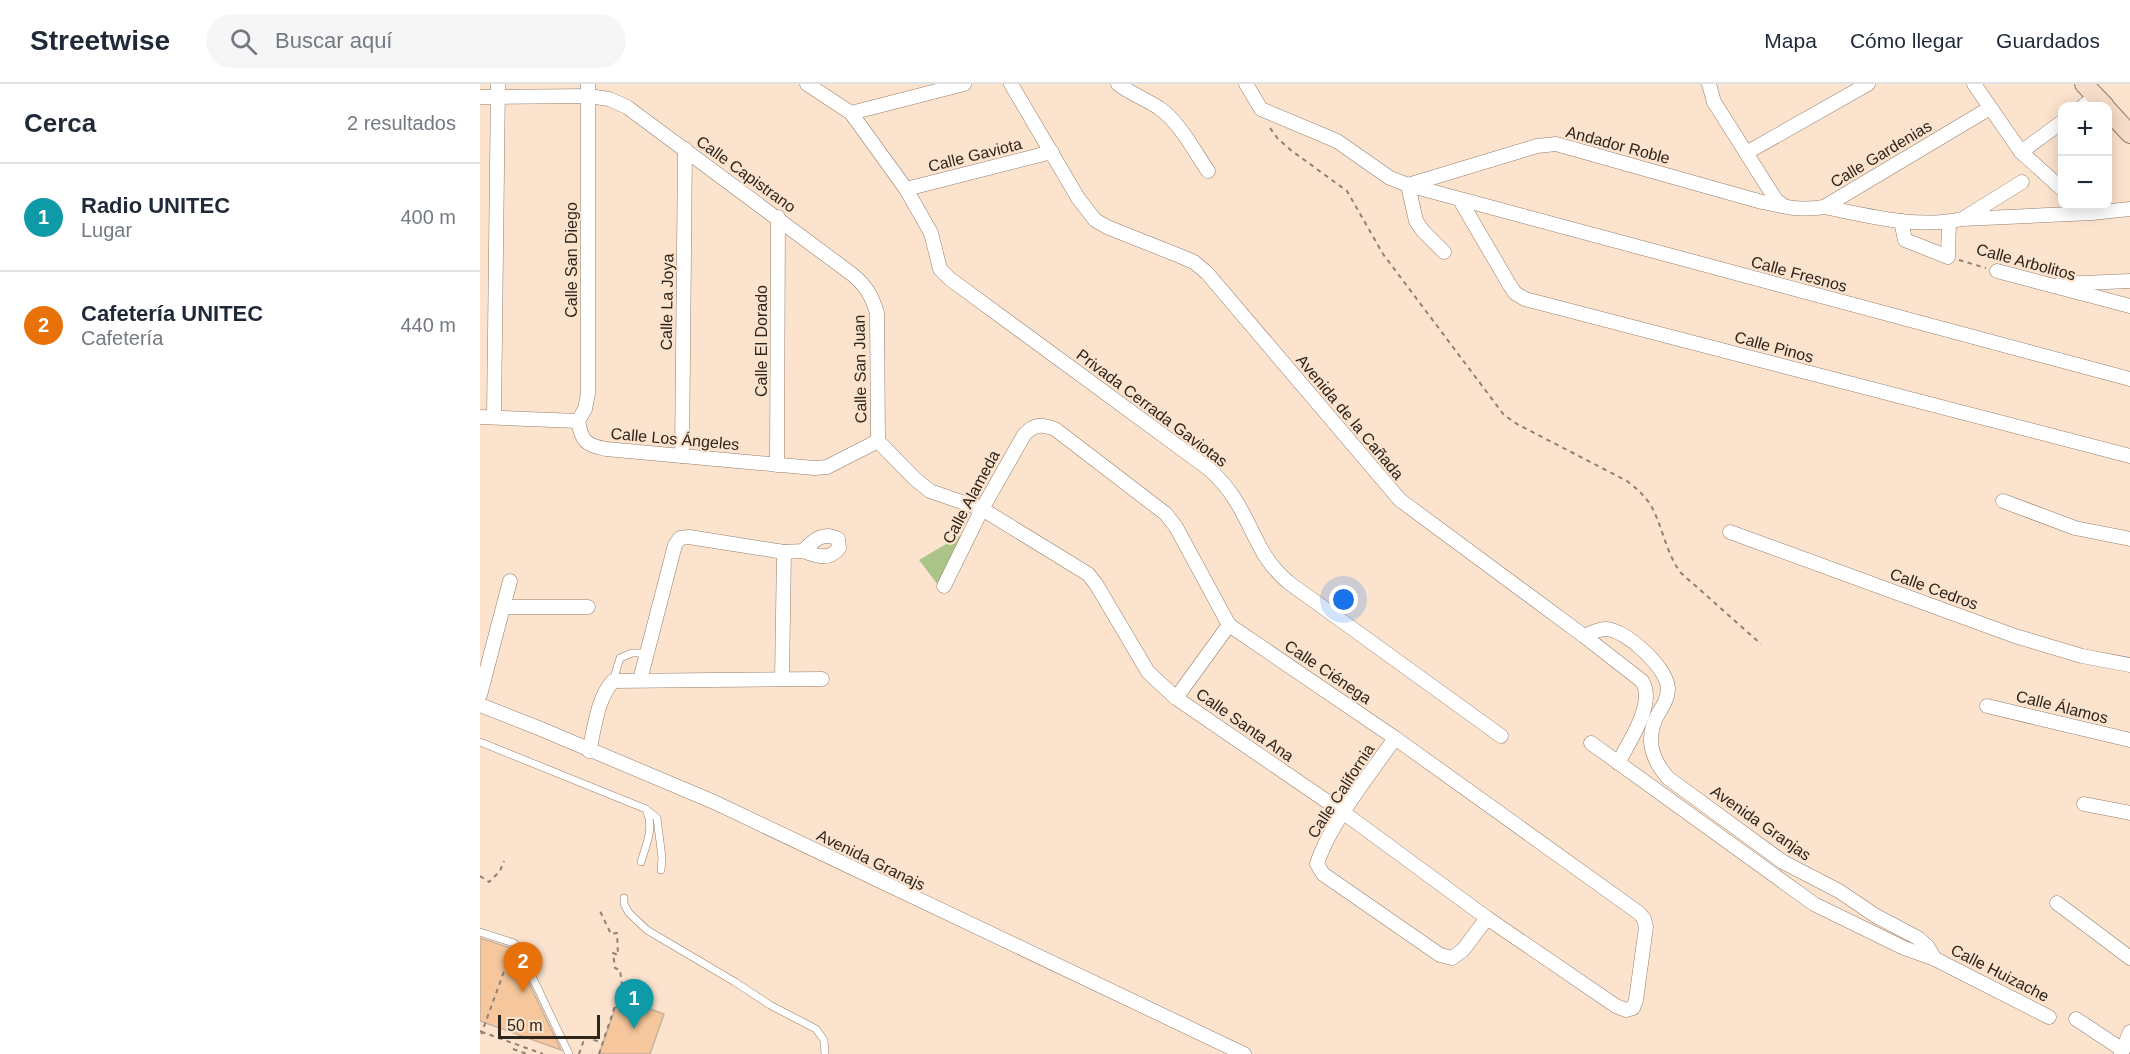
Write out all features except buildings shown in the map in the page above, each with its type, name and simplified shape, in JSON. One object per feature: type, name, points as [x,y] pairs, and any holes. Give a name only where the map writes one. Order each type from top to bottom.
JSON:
[{"type":"street","points":[[807,84],[851,113],[964,84]]},
{"type":"street","name":"Avenida de la Cañada","points":[[1011,84],[1078,198],[1095,220],[1194,262],[1207,273],[1400,501],[1642,681],[1647,689],[1648,719],[1618,763]]},
{"type":"street","points":[[1118,84],[1160,108],[1208,171]]},
{"type":"street","points":[[1246,84],[1261,110]]},
{"type":"street","points":[[1709,84],[1714,102],[1776,200],[1785,206]]},
{"type":"street","points":[[1746,153],[1868,84]]},
{"type":"street","points":[[1974,84],[2021,153],[2058,185]]},
{"type":"street","points":[[498,90],[487,417],[578,421]]},
{"type":"street","name":"Calle Capistrano","points":[[480,96],[498,90],[588,90],[627,107],[853,274],[865,285],[873,297]]},
{"type":"street","name":"Calle San Diego","points":[[578,421],[585,409],[588,393],[588,90]]},
{"type":"street","points":[[2095,101],[2130,134]]},
{"type":"street","name":"Calle Gardenias","points":[[1785,206],[1796,210],[1824,207],[1990,108]]},
{"type":"street","name":"Calle Fresnos","points":[[1261,110],[1337,141],[1390,178],[1408,185],[2130,379]]},
{"type":"street","name":"Privada Cerrada Gaviotas","points":[[851,113],[906,189],[931,233],[940,268],[950,279],[1209,469],[1224,483],[1236,500],[1261,552],[1280,576],[1501,736]]},
{"type":"street","points":[[2021,153],[2058,125]]},
{"type":"street","name":"Andador Roble","points":[[1408,185],[1537,146],[1556,144],[1762,202],[1785,206]]},
{"type":"street","name":"Calle La Joya","points":[[682,456],[685,149]]},
{"type":"street","name":"Calle Gaviota","points":[[906,189],[1052,152]]},
{"type":"street","points":[[1901,222],[1905,240],[1948,257],[1955,220],[2022,182]]},
{"type":"street","points":[[1408,185],[1416,220],[1423,231],[1444,252]]},
{"type":"street","name":"Calle Pinos","points":[[1460,200],[1509,284],[1515,293],[1525,299],[2130,456]]},
{"type":"street","points":[[1824,207],[1901,222],[2075,210]]},
{"type":"street","points":[[2112,209],[2130,209]]},
{"type":"street","name":"Calle El Dorado","points":[[777,465],[778,217]]},
{"type":"street","name":"Calle Arbolitos","points":[[1997,271],[2130,306]]},
{"type":"street","points":[[2046,285],[2130,281]]},
{"type":"street","name":"Calle San Juan","points":[[873,297],[876,312],[878,441]]},
{"type":"street","name":"Calle Los Ángeles","points":[[578,421],[581,437],[592,447],[814,468],[827,467],[878,441]]},
{"type":"street","name":"Calle Ciénega","points":[[1032,427],[1044,425],[1055,429],[1166,514],[1176,527],[1229,625],[1395,738],[1639,913],[1646,927],[1636,1000],[1633,1008],[1626,1010]]},
{"type":"street","name":"Calle Alameda","points":[[944,586],[982,509],[1024,435],[1032,427]]},
{"type":"street","name":"Calle Santa Ana","points":[[878,441],[930,491],[982,509],[1088,574],[1148,672],[1176,698],[1344,813],[1487,918],[1616,1006],[1626,1010]]},
{"type":"street","points":[[2003,501],[2075,528],[2130,539]]},
{"type":"street","name":"Calle Cedros","points":[[1730,532],[2015,636],[2082,656],[2130,665]]},
{"type":"street","points":[[640,680],[675,545],[680,538],[689,537],[784,552],[803,551]]},
{"type":"street","points":[[782,678],[784,552]]},
{"type":"street","points":[[480,695],[510,581]]},
{"type":"street","points":[[504,608],[588,607]]},
{"type":"street","points":[[1176,698],[1229,625]]},
{"type":"street","name":"Avenida Granjas","points":[[1584,636],[1608,629],[1621,633],[1657,665],[1665,677],[1668,689],[1665,702],[1648,719],[1651,750],[1657,765],[1668,777],[1783,862],[1839,891]]},
{"type":"street","points":[[589,751],[601,701],[605,689],[612,681],[822,679]]},
{"type":"street","name":"Avenida Granajs","points":[[480,705],[714,802],[1244,1054]]},
{"type":"street","name":"Calle Álamos","points":[[1987,706],[2130,740]]},
{"type":"street","name":"Calle California","points":[[1395,738],[1344,813],[1321,851],[1317,864],[1323,874],[1440,955],[1452,958],[1463,950],[1487,918]]},
{"type":"street","name":"Avenida Granjas","points":[[1591,743],[1814,904],[1829,911]]},
{"type":"street","points":[[2084,804],[2130,813]]},
{"type":"street","points":[[1829,911],[1839,891]]},
{"type":"street","name":"Calle Huizache","points":[[1839,891],[1876,916],[1918,938],[1927,946],[1935,959]]},
{"type":"street","points":[[2057,903],[2130,958]]},
{"type":"street","name":"Calle Huizache","points":[[1829,911],[1904,948],[1935,959],[2049,1017]]},
{"type":"street","points":[[2076,1019],[2122,1052],[2130,1032]]},
{"type":"lane","points":[[612,681],[620,657],[632,652],[647,653]]},
{"type":"lane","points":[[480,742],[646,809],[657,818],[659,825],[661,870]]},
{"type":"lane","points":[[641,862],[650,832],[651,821],[646,809]]},
{"type":"lane","points":[[624,898],[624,904],[629,913],[647,930],[735,981],[770,1005],[816,1029],[824,1040],[825,1054]]},
{"type":"lane","points":[[480,932],[513,943],[520,951],[569,1054]]},
{"type":"path","points":[[1261,110],[1278,139],[1347,191],[1383,254],[1504,415],[1516,424],[1627,481],[1641,493],[1651,506],[1671,557],[1681,573],[1761,644]]},
{"type":"path","name":"Calle Arbolitos","points":[[1948,257],[1997,271]]},
{"type":"path","points":[[480,876],[489,882],[500,871],[504,861]]},
{"type":"path","points":[[599,1054],[622,985],[620,970],[615,969],[613,953],[618,955],[617,933],[611,934],[600,910]]},
{"type":"path","points":[[480,1038],[513,943]]},
{"type":"path","points":[[481,1032],[543,1054]]},
{"type":"path","points":[[579,1054],[585,1037],[603,1043]]},
{"type":"path","points":[[513,1049],[527,1054]]},
{"type":"green space","points":[[968,531],[938,585],[919,560]]},
{"type":"place","name":"Cafetería UNITEC","points":[[523,992]]},
{"type":"place","name":"Radio UNITEC","points":[[634,1029]]}]
